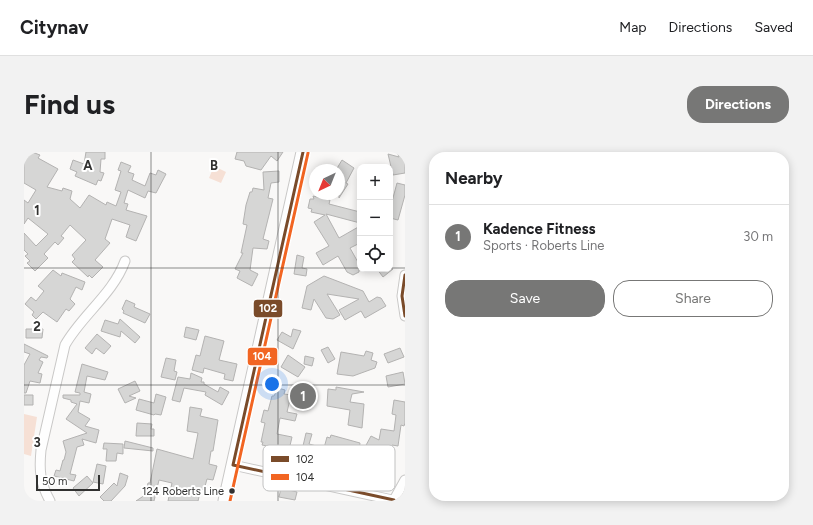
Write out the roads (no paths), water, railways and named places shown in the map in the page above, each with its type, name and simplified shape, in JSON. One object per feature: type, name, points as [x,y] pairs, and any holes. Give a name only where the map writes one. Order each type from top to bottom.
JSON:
[{"type":"main road","points":[[225,501],[303,152]]},
{"type":"street","points":[[50,501],[42,487],[39,466],[40,450],[65,345],[72,332],[114,284],[125,261]]},
{"type":"street","points":[[405,275],[402,296],[405,316]]},
{"type":"street","points":[[233,465],[263,471]]},
{"type":"street","points":[[354,491],[396,500],[405,480]]},
{"type":"place","name":"Kadence Fitness","points":[[303,396]]},
{"type":"place","name":"124 Roberts Line","points":[[232,491]]}]
